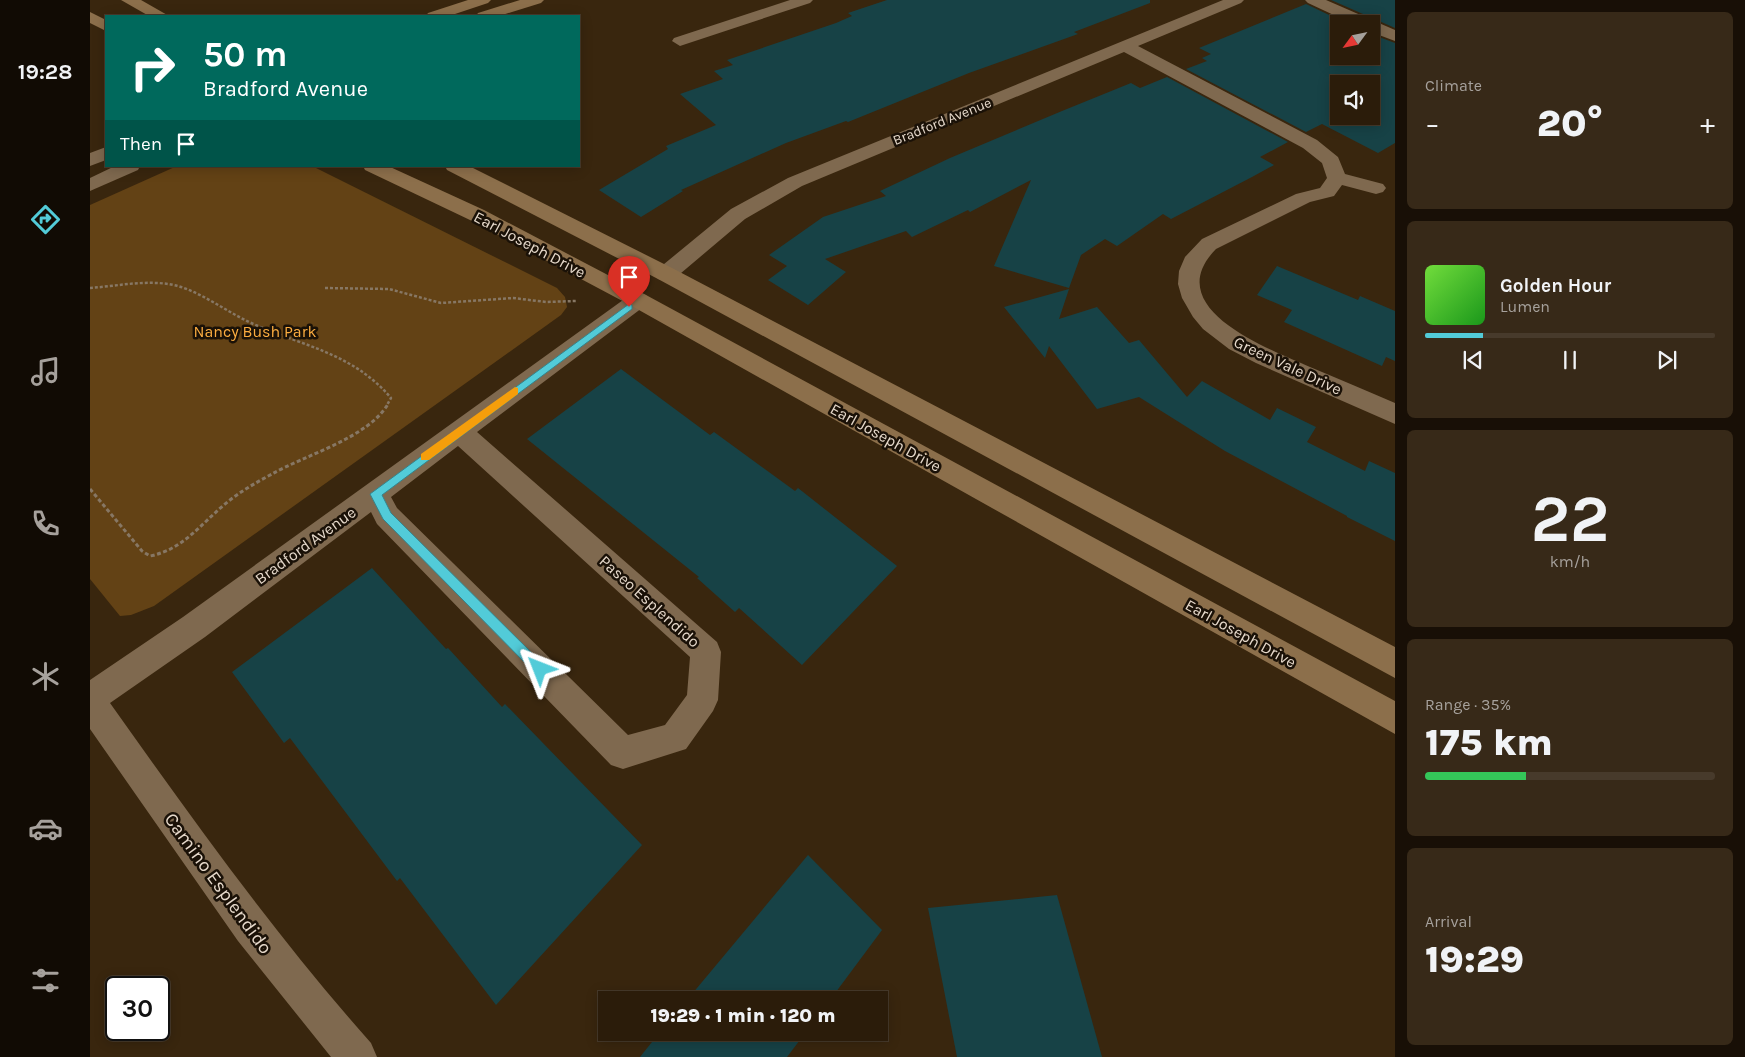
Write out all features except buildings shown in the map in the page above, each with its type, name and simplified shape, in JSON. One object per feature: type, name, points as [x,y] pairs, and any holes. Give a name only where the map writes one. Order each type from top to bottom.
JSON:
[{"type":"main road","points":[[130,0],[159,15]]},
{"type":"main road","points":[[437,15],[483,0]]},
{"type":"main road","points":[[487,15],[536,0]]},
{"type":"main road","points":[[90,17],[105,25]]},
{"type":"main road","name":"Earl Joseph Drive","points":[[374,167],[476,215],[638,300],[1395,718]]},
{"type":"main road","name":"Earl Joseph Drive","points":[[456,167],[666,274],[1395,663]]},
{"type":"street","points":[[680,41],[805,0]]},
{"type":"street","name":"Bradford Avenue","points":[[666,274],[738,214],[795,182],[1236,0]]},
{"type":"street","points":[[1313,0],[1347,15]]},
{"type":"street","points":[[1380,30],[1395,36]]},
{"type":"street","points":[[1125,46],[1310,144],[1332,161],[1337,178],[1376,188]]},
{"type":"street","points":[[90,160],[105,153]]},
{"type":"street","points":[[90,185],[129,167]]},
{"type":"street","name":"Green Vale Drive","points":[[1337,178],[1328,192],[1303,198],[1209,244],[1200,251],[1189,270],[1191,293],[1207,319],[1238,344],[1395,414]]},
{"type":"street","name":"Bradford Avenue","points":[[90,699],[194,627],[638,300]]},
{"type":"street","name":"Paseo Esplendido","points":[[376,494],[387,516],[623,753],[675,738],[702,700],[706,652],[648,598],[460,432]]},
{"type":"street","name":"Camino Esplendido","points":[[90,699],[222,892],[321,1017],[357,1057]]},
{"type":"path","points":[[90,288],[139,283],[168,284],[181,287],[256,325],[339,357],[375,381],[390,398],[388,407],[363,426],[342,440],[288,465],[248,488],[228,502],[183,542],[159,555],[150,556],[142,551],[90,488]]},
{"type":"path","points":[[325,288],[389,289],[442,303],[513,298],[546,302],[576,301]]},
{"type":"green space","name":"Nancy Bush Park","points":[[175,167],[314,167],[557,288],[565,297],[567,307],[561,315],[154,606],[131,615],[120,616],[90,579],[90,205]]},
{"type":"slow traffic","points":[[425,457],[515,391]]},
{"type":"route","points":[[540,669],[387,516],[376,494],[629,307]]}]
